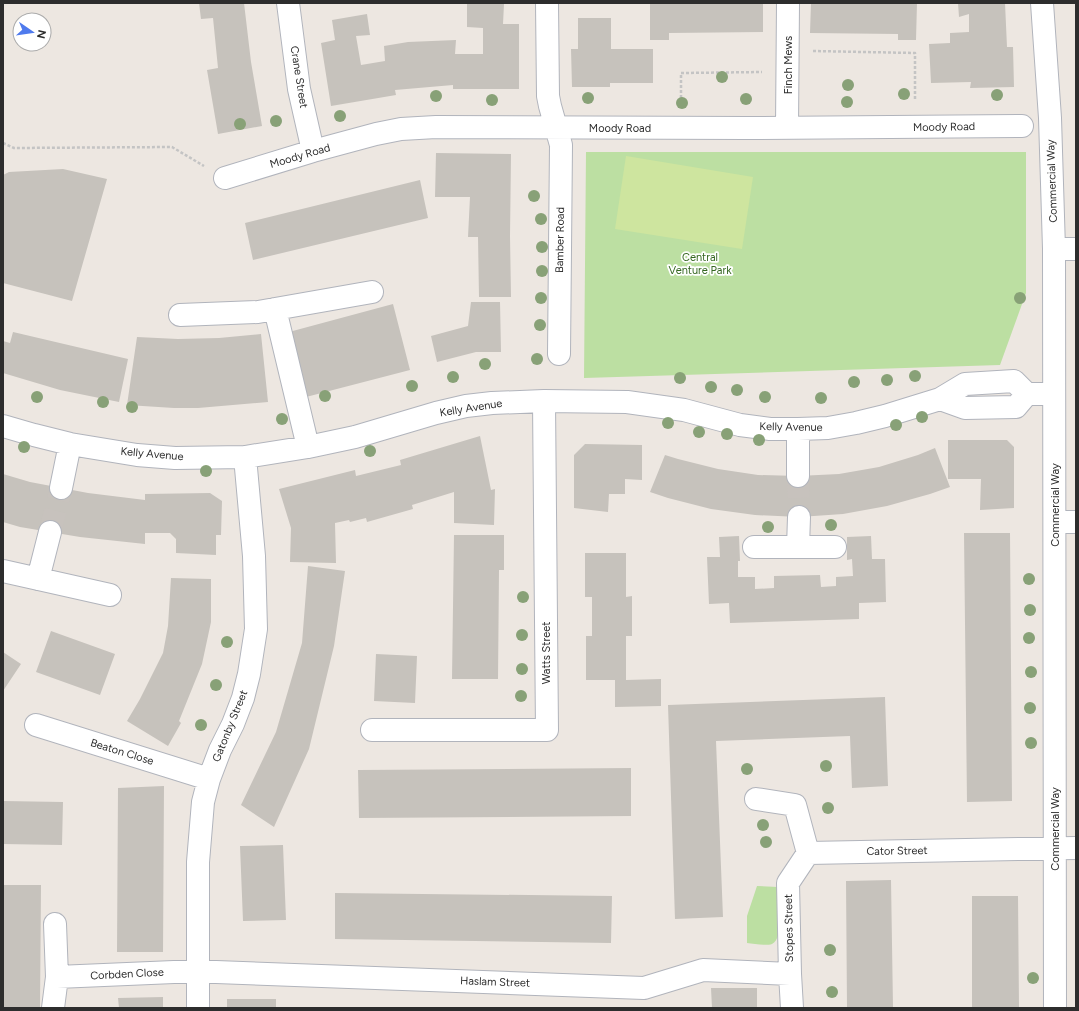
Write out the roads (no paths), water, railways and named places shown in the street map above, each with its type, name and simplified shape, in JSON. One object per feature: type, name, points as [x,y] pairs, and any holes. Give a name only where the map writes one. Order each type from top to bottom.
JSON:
[{"type":"street","name":"Crane Street","points":[[288,3],[299,88],[313,151]]},
{"type":"street","name":"Bamber Road","points":[[547,3],[548,96],[561,145],[559,354]]},
{"type":"street","name":"Finch Mews","points":[[787,128],[788,3]]},
{"type":"street","name":"Commercial Way","points":[[1042,3],[1050,118],[1054,249],[1053,394],[1065,522],[1054,848],[1055,1008]]},
{"type":"street","name":"Moody Road","points":[[225,178],[313,151],[401,129],[436,127],[787,128],[1022,126]]},
{"type":"street","points":[[1054,249],[1076,249]]},
{"type":"street","points":[[180,315],[258,312],[372,292]]},
{"type":"street","points":[[275,309],[308,447]]},
{"type":"street","name":"Kelly Avenue","points":[[3,426],[70,444],[136,454],[175,458],[245,457],[308,447],[355,437],[436,413],[466,406],[492,403],[544,401],[627,402],[684,410],[740,425],[770,429],[798,429],[828,428],[856,423],[940,399],[965,408],[1016,407],[1027,394],[1053,394]]},
{"type":"street","name":"Watts Street","points":[[372,730],[547,730],[544,401]]},
{"type":"street","points":[[798,429],[798,476]]},
{"type":"street","points":[[61,488],[70,444]]},
{"type":"street","name":"Gatonby Street","points":[[198,1008],[198,862],[203,802],[208,779],[243,698],[253,652],[256,629],[255,578],[245,457]]},
{"type":"street","points":[[798,547],[799,517]]},
{"type":"street","points":[[38,579],[50,532]]},
{"type":"street","points":[[754,547],[835,547]]},
{"type":"street","points":[[3,571],[110,595]]},
{"type":"street","name":"Beaton Close","points":[[36,725],[208,779]]},
{"type":"street","points":[[756,799],[795,805],[808,853]]},
{"type":"street","name":"Cator Street","points":[[808,853],[1076,848]]},
{"type":"street","name":"Stopes Street","points":[[792,1008],[788,883],[808,853]]},
{"type":"street","points":[[53,1008],[57,977],[55,924]]},
{"type":"street","name":"Haslam Street","points":[[197,972],[644,988],[703,970],[790,974]]},
{"type":"street","name":"Corbden Close","points":[[57,977],[197,972]]},
{"type":"tunnel","points":[[798,476],[799,517]]},
{"type":"tunnel","points":[[50,532],[61,488]]},
{"type":"park label","name":"Central Venture Park","points":[[700,263]]}]
